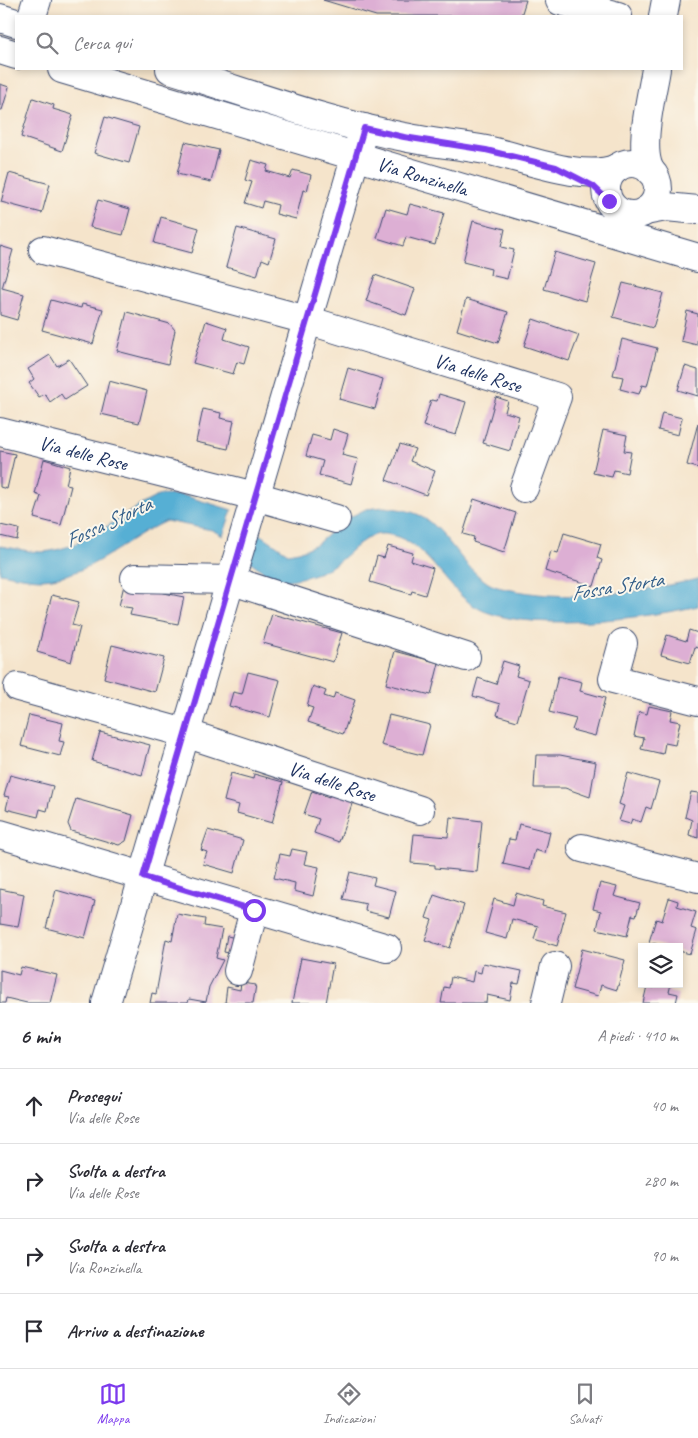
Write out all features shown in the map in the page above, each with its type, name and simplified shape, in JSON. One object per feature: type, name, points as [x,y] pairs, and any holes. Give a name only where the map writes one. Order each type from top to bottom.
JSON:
[{"type":"street","points":[[32,15],[37,0]]},
{"type":"street","points":[[663,15],[666,0]]},
{"type":"street","points":[[560,1],[614,15]]},
{"type":"street","points":[[0,18],[15,23]]},
{"type":"street","points":[[0,50],[15,55]]},
{"type":"street","name":"Via Ronzinella","points":[[65,70],[698,258]]},
{"type":"street","name":"Via Ronzinella","points":[[173,70],[364,128],[404,137],[486,150],[556,167],[589,172],[606,172],[637,164],[654,177],[673,197],[698,209]]},
{"type":"street","points":[[645,211],[655,200],[654,177],[646,158],[646,144],[656,70]]},
{"type":"street","points":[[612,204],[608,196],[607,185],[609,178],[620,167],[630,161],[637,151],[650,109]]},
{"type":"street","points":[[106,1003],[364,128]]},
{"type":"street","name":"Via Ronzinella","points":[[556,167],[593,186],[626,214],[635,214],[666,206],[698,209]]},
{"type":"street","name":"Via delle Rose","points":[[43,250],[307,320],[557,398],[524,488]]},
{"type":"street","name":"Via delle Rose","points":[[0,432],[255,496],[336,519]]},
{"type":"street","points":[[135,578],[230,580],[466,657]]},
{"type":"street","points":[[623,643],[613,679],[698,701]]},
{"type":"street","name":"Via delle Rose","points":[[18,687],[186,733],[420,810]]},
{"type":"street","points":[[0,834],[388,948]]},
{"type":"street","points":[[582,848],[698,878]]},
{"type":"street","points":[[238,971],[254,910]]},
{"type":"street","points":[[546,1003],[555,966]]},
{"type":"water","points":[[160,495],[182,495],[232,510],[223,536],[212,530],[166,521],[76,572],[42,579],[0,573],[0,546],[42,552],[74,544]]},
{"type":"water","points":[[384,507],[412,512],[431,523],[478,576],[495,586],[517,591],[562,596],[608,594],[654,588],[698,579],[698,606],[648,615],[584,621],[551,622],[521,620],[494,615],[474,606],[463,597],[423,553],[411,544],[399,537],[385,534],[377,534],[363,541],[338,562],[324,570],[293,579],[274,578],[249,561],[257,532],[288,553],[304,550],[318,543],[346,519],[366,509]]},
{"type":"building","points":[[323,0],[526,0],[521,15],[373,15]]},
{"type":"building","points":[[0,84],[9,87],[2,110],[0,110]]},
{"type":"building","points":[[33,98],[54,105],[53,109],[73,115],[62,151],[21,137]]},
{"type":"building","points":[[105,117],[139,127],[129,163],[94,153]]},
{"type":"building","points":[[185,142],[219,150],[211,182],[177,174]]},
{"type":"building","points":[[251,160],[268,165],[266,171],[290,178],[293,170],[311,175],[307,191],[303,190],[296,219],[276,214],[278,205],[263,201],[261,208],[245,203],[252,182],[245,180]]},
{"type":"building","points":[[9,173],[50,184],[42,213],[1,202]]},
{"type":"building","points":[[98,200],[130,209],[123,235],[90,227]]},
{"type":"building","points":[[410,204],[444,213],[435,245],[406,237],[403,246],[377,238],[386,208],[407,214]]},
{"type":"building","points":[[161,217],[199,228],[192,253],[154,243]]},
{"type":"building","points":[[473,221],[505,229],[501,247],[514,250],[507,279],[490,275],[491,269],[463,262]]},
{"type":"building","points":[[237,228],[276,239],[269,262],[262,259],[257,276],[226,267]]},
{"type":"building","points":[[0,246],[13,250],[2,288],[24,294],[17,320],[0,315]]},
{"type":"building","points":[[555,252],[596,264],[585,301],[544,289]]},
{"type":"building","points":[[375,275],[415,289],[406,315],[366,301]]},
{"type":"building","points":[[623,283],[663,293],[653,328],[613,317]]},
{"type":"building","points":[[466,299],[508,312],[498,343],[457,330]]},
{"type":"building","points":[[51,300],[81,308],[82,304],[103,309],[93,344],[42,330]]},
{"type":"building","points":[[687,311],[698,314],[697,345],[681,341]]},
{"type":"building","points":[[127,312],[170,324],[175,330],[168,364],[117,351]]},
{"type":"building","points":[[533,319],[579,335],[569,361],[524,346]]},
{"type":"building","points":[[206,321],[227,328],[224,339],[249,347],[244,364],[237,362],[233,374],[193,363]]},
{"type":"building","points":[[622,339],[657,348],[647,386],[642,385],[639,394],[620,389],[623,377],[613,375]]},
{"type":"building","points":[[50,355],[57,366],[69,359],[87,386],[65,400],[61,394],[50,402],[45,394],[39,397],[29,383],[34,379],[28,369]]},
{"type":"building","points":[[685,366],[698,370],[698,396],[678,390]]},
{"type":"building","points":[[348,368],[383,379],[375,409],[339,399]]},
{"type":"building","points":[[109,381],[147,391],[139,423],[101,414]]},
{"type":"building","points":[[439,394],[466,402],[456,435],[423,426],[431,400],[437,401]]},
{"type":"building","points":[[496,397],[508,401],[505,412],[519,416],[510,451],[483,443]]},
{"type":"building","points":[[203,409],[221,413],[220,418],[234,421],[228,449],[196,442]]},
{"type":"building","points":[[662,413],[682,418],[678,435],[658,430]]},
{"type":"building","points":[[698,423],[698,468],[687,465]]},
{"type":"building","points":[[333,429],[348,434],[342,455],[358,459],[351,484],[319,475],[323,461],[306,456],[312,435],[330,440]]},
{"type":"building","points":[[603,430],[627,435],[624,451],[631,452],[627,473],[614,470],[612,477],[593,473]]},
{"type":"building","points":[[400,444],[415,449],[410,461],[435,471],[426,495],[386,480]]},
{"type":"building","points":[[0,451],[15,454],[7,489],[0,487]]},
{"type":"building","points":[[44,459],[70,467],[66,485],[71,486],[61,525],[34,518],[41,496],[35,494]]},
{"type":"building","points":[[474,499],[516,513],[504,552],[473,542],[474,537],[463,534]]},
{"type":"building","points":[[0,525],[19,529],[17,540],[0,536]]},
{"type":"building","points":[[564,533],[601,544],[597,558],[602,560],[594,586],[545,571],[551,551],[558,553]]},
{"type":"building","points":[[388,546],[413,553],[411,561],[433,568],[425,595],[412,591],[411,594],[370,582],[377,556],[384,558]]},
{"type":"building","points":[[124,585],[184,597],[178,624],[130,615],[132,608],[119,606]]},
{"type":"building","points":[[52,595],[79,602],[72,625],[80,627],[71,662],[37,652]]},
{"type":"building","points":[[272,614],[342,633],[333,662],[263,643]]},
{"type":"building","points":[[689,630],[698,633],[698,648],[695,647],[690,663],[661,655],[667,635],[686,641]]},
{"type":"building","points":[[112,645],[164,658],[155,692],[104,678]]},
{"type":"building","points":[[395,651],[439,663],[431,695],[386,684]]},
{"type":"building","points":[[503,661],[519,666],[516,676],[529,680],[517,721],[497,715],[500,704],[473,696],[478,678],[496,684]]},
{"type":"building","points":[[248,672],[280,680],[270,717],[229,706],[233,692],[242,694]]},
{"type":"building","points":[[558,676],[582,682],[580,691],[605,698],[595,736],[572,730],[576,719],[549,712]]},
{"type":"building","points":[[313,686],[326,691],[324,696],[333,699],[335,693],[355,700],[343,734],[308,722],[313,708],[307,706]]},
{"type":"building","points":[[649,706],[672,711],[670,720],[680,722],[675,745],[665,743],[663,754],[641,749],[644,738],[634,736],[639,712],[647,714]]},
{"type":"building","points":[[29,715],[63,723],[59,741],[64,742],[60,756],[21,746]]},
{"type":"building","points":[[389,715],[430,725],[422,755],[381,745]]},
{"type":"building","points":[[100,732],[150,745],[142,775],[92,761]]},
{"type":"building","points":[[536,755],[560,755],[596,762],[590,797],[565,788],[534,788]]},
{"type":"building","points":[[231,773],[253,779],[254,774],[283,782],[272,823],[237,813],[239,805],[224,801]]},
{"type":"building","points":[[628,773],[659,782],[651,809],[646,807],[641,822],[632,819],[630,824],[619,821],[624,806],[619,804]]},
{"type":"building","points":[[10,775],[53,786],[47,811],[40,809],[38,817],[6,809],[9,797],[4,796]]},
{"type":"building","points":[[331,790],[354,798],[339,842],[314,833],[319,819],[304,814],[312,791],[329,797]]},
{"type":"building","points":[[691,792],[698,793],[698,838],[689,835],[692,820],[685,817]]},
{"type":"building","points":[[76,799],[133,815],[126,841],[119,845],[71,831],[68,824]]},
{"type":"building","points":[[450,817],[482,821],[477,872],[435,868],[435,865],[411,863],[414,834],[448,837]]},
{"type":"building","points":[[519,824],[550,832],[545,853],[535,850],[530,870],[503,864],[509,839],[515,840]]},
{"type":"building","points":[[208,830],[243,840],[234,873],[203,864],[207,852],[201,850]]},
{"type":"building","points":[[292,849],[307,852],[304,864],[319,867],[313,896],[294,891],[295,883],[274,878],[280,854],[290,856]]},
{"type":"building","points":[[350,872],[375,878],[373,885],[396,891],[389,917],[365,911],[366,904],[343,899]]},
{"type":"building","points":[[600,883],[617,887],[614,896],[640,903],[636,916],[632,915],[627,936],[597,929],[601,911],[593,909]]},
{"type":"building","points":[[0,889],[24,894],[18,927],[0,924]]},
{"type":"building","points":[[56,890],[95,901],[85,938],[46,928]]},
{"type":"building","points":[[516,893],[543,901],[542,906],[566,912],[557,946],[534,939],[538,926],[512,919],[507,939],[485,933],[494,899],[513,905]]},
{"type":"building","points":[[434,895],[464,905],[450,948],[425,940],[432,920],[426,918]]},
{"type":"building","points":[[669,898],[678,901],[677,906],[696,912],[691,928],[697,930],[690,954],[683,952],[683,943],[649,942],[656,919],[662,921]]},
{"type":"building","points":[[177,914],[205,919],[204,926],[222,929],[216,958],[223,960],[209,987],[206,1002],[189,999],[188,1003],[150,1003],[152,993],[156,994],[166,939],[172,941]]},
{"type":"building","points":[[227,936],[241,939],[237,955],[224,952]]},
{"type":"building","points":[[582,949],[625,960],[617,990],[601,985],[598,996],[572,989]]},
{"type":"building","points":[[301,958],[333,964],[326,1003],[292,1003]]},
{"type":"building","points":[[483,963],[522,971],[519,984],[513,983],[510,1000],[487,995],[486,1003],[441,1003],[444,987],[449,988],[451,977],[472,982],[474,971],[481,973]]},
{"type":"building","points":[[21,967],[57,975],[50,1003],[27,1003],[6,998],[5,1003],[0,1003],[0,970],[19,975]]},
{"type":"building","points":[[241,983],[256,985],[253,1003],[225,1003],[227,987],[240,990]]},
{"type":"building","points":[[647,988],[670,988],[669,992],[678,994],[676,1003],[643,1003]]},
{"type":"route","points":[[254,910],[143,877],[364,128],[404,137],[486,150],[556,167],[582,178],[612,204],[609,201]]},
{"type":"water label","name":"Fossa Storta","points":[[108,522]]},
{"type":"water label","name":"Fossa Storta","points":[[617,586]]}]
